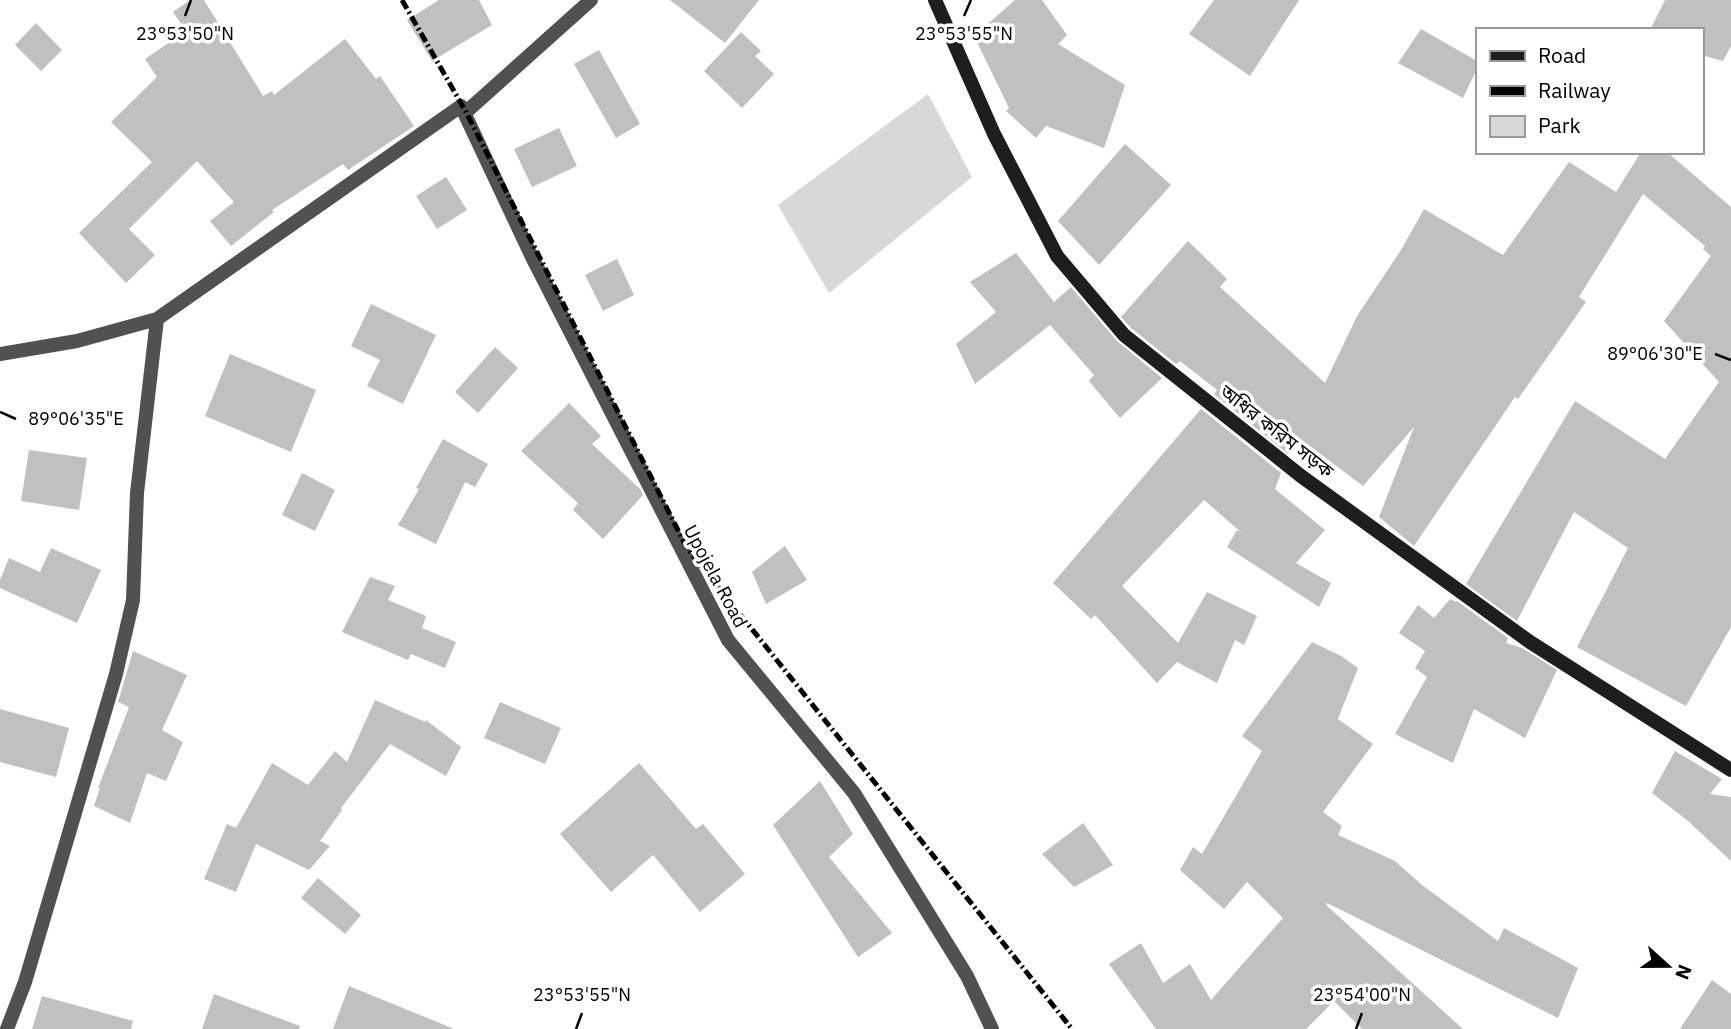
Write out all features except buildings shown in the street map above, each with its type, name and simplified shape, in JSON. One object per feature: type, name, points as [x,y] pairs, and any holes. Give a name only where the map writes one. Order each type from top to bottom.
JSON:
[{"type":"main road","name":"অধির করিম সড়ক","points":[[935,0],[994,134],[1057,256],[1124,335],[1301,476],[1519,634],[1731,770]]},
{"type":"street","points":[[0,354],[77,341],[157,319],[461,106],[466,112],[591,0]]},
{"type":"street","name":"Upojela Road","points":[[461,106],[532,257],[728,640],[854,793],[967,976],[992,1029]]},
{"type":"street","points":[[7,1029],[25,982],[114,683],[133,600],[137,493],[157,319]]},
{"type":"green space","points":[[928,94],[972,177],[829,293],[778,205]]},
{"type":"railway","points":[[402,0],[466,112],[687,548],[1072,1029]]}]
